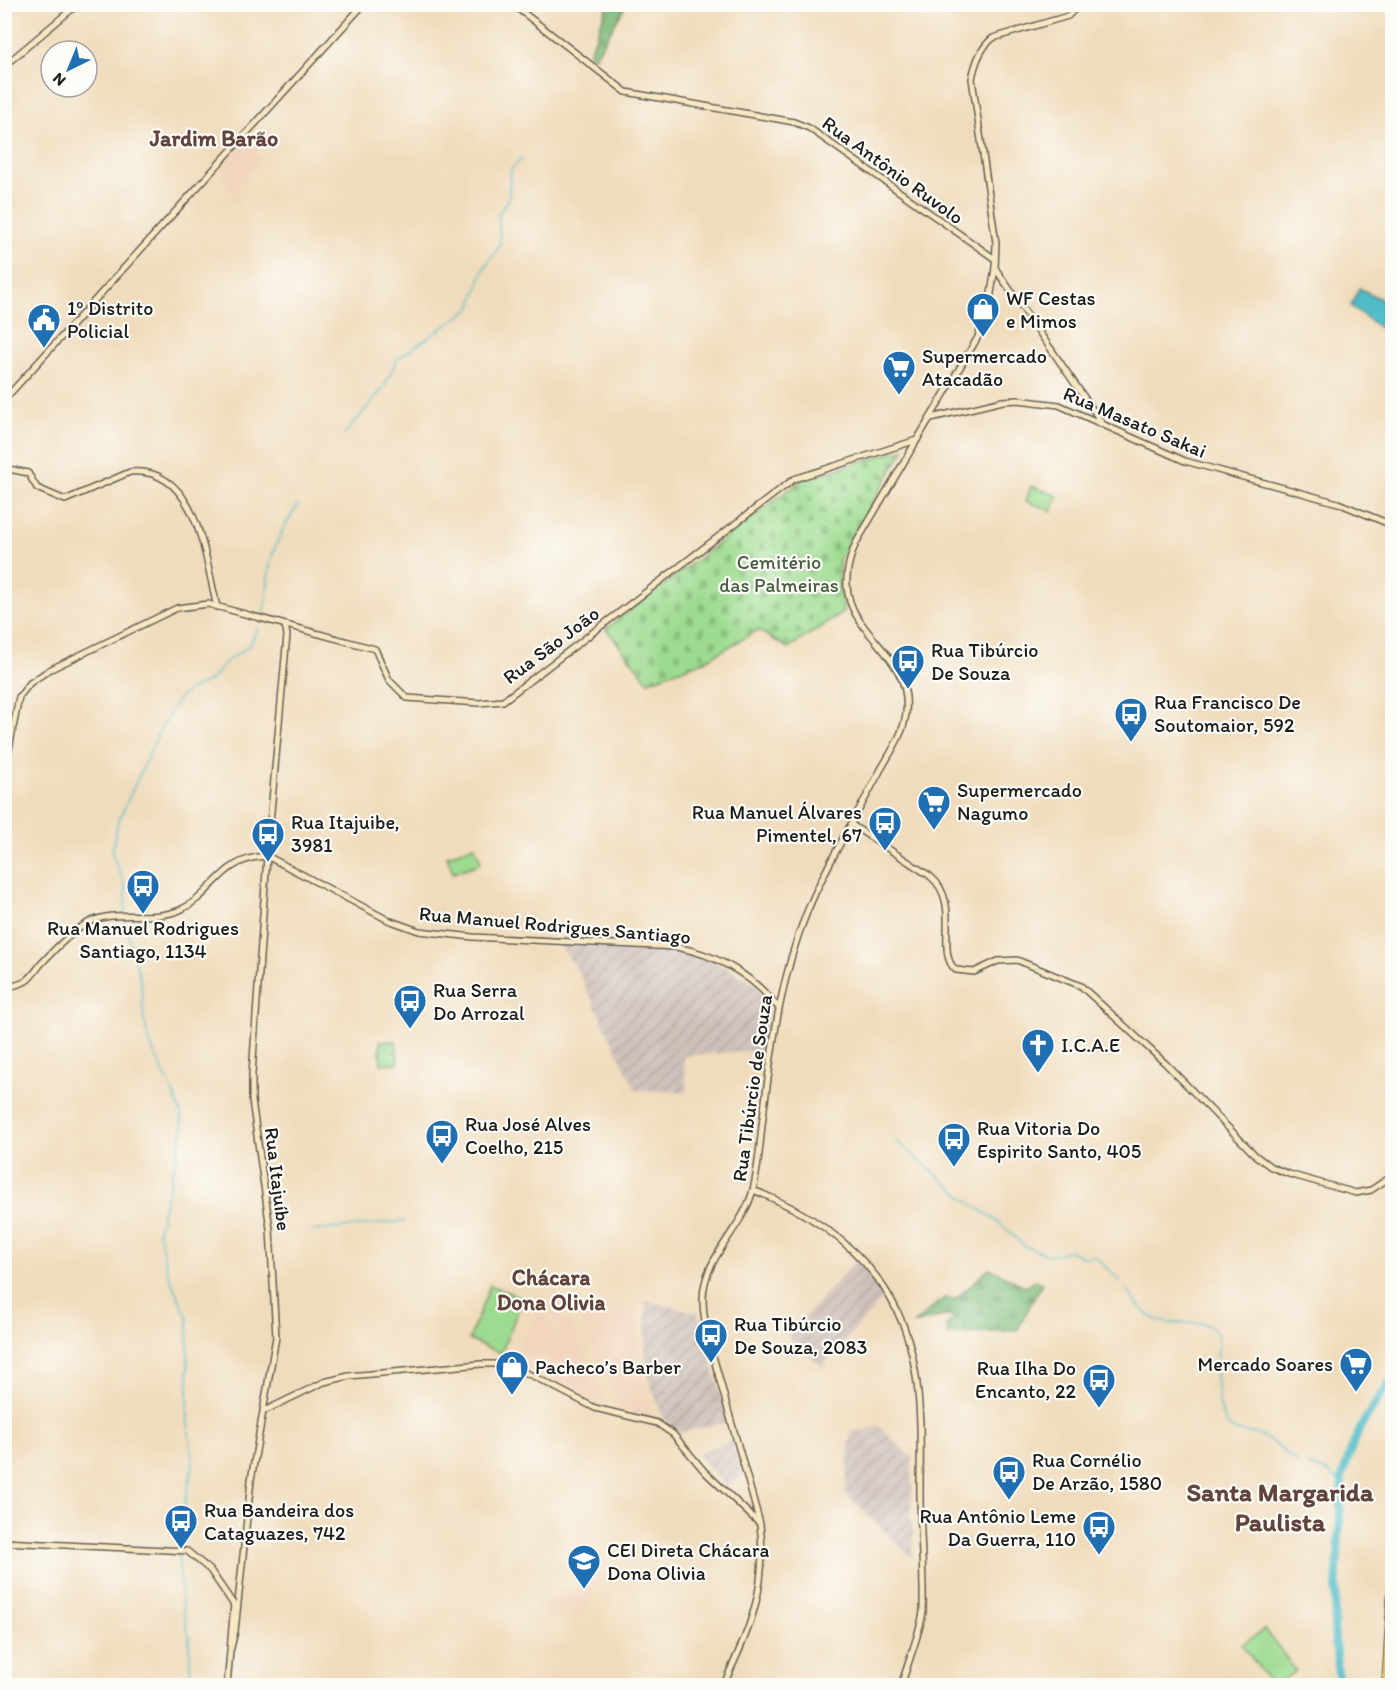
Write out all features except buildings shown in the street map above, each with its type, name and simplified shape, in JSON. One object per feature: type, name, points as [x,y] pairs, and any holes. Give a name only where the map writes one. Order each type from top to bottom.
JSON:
[{"type":"main road","points":[[4,66],[78,4]]},
{"type":"main road","points":[[4,400],[364,4]]},
{"type":"main road","name":"Rua Antônio Ruvolo","points":[[512,4],[626,92],[794,122],[809,128],[995,259]]},
{"type":"main road","name":"Rua Tibúrcio de Souza","points":[[723,1686],[746,1638],[761,1587],[763,1557],[760,1524],[713,1354],[703,1298],[710,1267],[733,1232],[753,1190],[778,1007],[787,967],[807,914],[901,731],[906,716],[905,689],[902,679],[867,632],[850,604],[846,588],[848,565],[856,543],[978,337],[985,319],[995,268],[994,220],[972,79],[976,61],[984,46],[993,38],[1068,16],[1080,4]]},
{"type":"main road","points":[[995,268],[1103,425]]},
{"type":"main road","name":"Rua Masato Sakai","points":[[931,418],[976,406],[1018,400],[1059,405],[1185,461],[1338,503],[1392,525]]},
{"type":"main road","name":"Rua São João","points":[[4,775],[19,697],[35,678],[177,608],[200,604],[375,649],[389,680],[406,698],[479,703],[503,701],[794,479],[917,440]]},
{"type":"main road","points":[[4,468],[28,473],[37,488],[65,500],[130,472],[150,474],[171,485],[186,499],[196,520],[217,607]]},
{"type":"main road","name":"Rua Itajuíbe","points":[[227,1686],[251,1480],[276,1328],[270,1230],[252,1100],[252,1074],[267,856],[287,635],[285,625]]},
{"type":"main road","points":[[287,635],[294,628]]},
{"type":"main road","points":[[852,825],[930,876],[940,886],[948,915],[948,959],[956,970],[974,972],[1002,960],[1017,960],[1082,986],[1166,1064],[1256,1156],[1271,1167],[1356,1193],[1371,1191],[1392,1176]]},
{"type":"main road","points":[[4,988],[28,980],[62,944],[87,923],[114,915],[161,915],[182,909],[230,866],[248,857],[267,856]]},
{"type":"main road","name":"Rua Manuel Rodrigues Santiago","points":[[267,856],[388,920],[419,931],[473,937],[676,947],[698,951],[746,975],[756,982],[778,1007]]},
{"type":"main road","points":[[753,1190],[836,1233],[861,1256],[872,1269],[894,1307],[913,1357],[921,1438],[923,1614],[901,1686]]},
{"type":"main road","points":[[264,1411],[335,1379],[493,1363],[514,1366],[595,1408],[657,1424],[673,1434],[705,1472],[760,1524]]},
{"type":"main road","points":[[4,1542],[179,1549],[198,1558],[234,1605]]},
{"type":"main road","points":[[1385,1686],[1392,1569]]},
{"type":"main road","points":[[225,1591],[235,1614]]},
{"type":"main road","name":"Rua Itajuíbe","points":[[231,1648],[236,1622],[234,1605],[238,1594]]},
{"type":"shaded area","points":[[248,139],[262,160],[236,191],[241,201],[237,204],[220,168]]},
{"type":"shaded area","points":[[558,943],[674,951],[716,962],[756,985],[768,1003],[765,1050],[683,1056],[687,1092],[636,1090],[577,969]]},
{"type":"shaded area","points":[[859,1257],[885,1296],[822,1366],[787,1336]]},
{"type":"shaded area","points":[[555,1289],[606,1405],[521,1364],[525,1354],[518,1349],[533,1317],[533,1306],[545,1312]]},
{"type":"shaded area","points":[[646,1301],[698,1313],[728,1422],[677,1433],[662,1415],[648,1377],[645,1356]]},
{"type":"shaded area","points":[[636,1306],[640,1356],[651,1411],[646,1416],[621,1411],[579,1319]]},
{"type":"shaded area","points":[[878,1425],[912,1458],[912,1510],[909,1514],[913,1527],[913,1559],[845,1493],[851,1431],[867,1430]]},
{"type":"shaded area","points":[[732,1440],[743,1476],[726,1486],[697,1454]]},
{"type":"shaded area","name":"CEI Direta Chácara Dona Olivia","points":[[603,1574],[581,1617],[540,1606]]},
{"type":"shaded area","points":[[557,1669],[552,1685],[510,1685]]},
{"type":"green space","points":[[608,5],[626,5],[595,57],[589,54]]},
{"type":"green space","name":"Cemitério das Palmeiras","points":[[904,449],[839,559],[839,584],[844,612],[788,648],[758,630],[704,661],[648,681],[606,629],[803,479]]},
{"type":"green space","points":[[1031,486],[1058,496],[1052,511],[1026,501]]},
{"type":"green space","points":[[475,846],[481,863],[453,873],[447,856]]},
{"type":"green space","points":[[380,1041],[396,1041],[398,1063],[381,1064]]},
{"type":"green space","points":[[989,1268],[1026,1287],[1035,1280],[1042,1283],[1017,1330],[948,1335],[947,1324],[957,1317],[944,1316],[913,1324],[944,1298],[956,1299]]},
{"type":"green space","points":[[490,1285],[523,1298],[501,1353],[469,1340]]},
{"type":"green space","points":[[1265,1629],[1296,1671],[1275,1685],[1272,1685],[1242,1645]]},
{"type":"water","points":[[1359,288],[1392,305],[1392,321],[1389,326],[1380,328],[1351,306]]},
{"type":"waterway","points":[[344,435],[385,386],[397,359],[471,308],[484,268],[500,246],[499,212],[508,201],[511,169],[522,159]]},
{"type":"waterway","points":[[263,613],[274,550],[282,531],[298,505]]},
{"type":"waterway","points":[[125,914],[126,888],[112,853],[117,824],[159,732],[178,699],[191,689],[211,680],[227,661],[250,645],[258,627]]},
{"type":"waterway","points":[[124,918],[141,983],[144,1020],[150,1044],[180,1110],[183,1130],[158,1230],[168,1273],[188,1319],[188,1425],[193,1466],[177,1537],[182,1604],[189,1637],[191,1685]]},
{"type":"waterway","points":[[896,1141],[969,1202],[1000,1223],[1024,1246],[1049,1255],[1070,1251],[1082,1257],[1095,1256],[1120,1281]]},
{"type":"waterway","points":[[313,1231],[405,1221]]},
{"type":"waterway","points":[[1127,1290],[1144,1311],[1157,1320],[1167,1323],[1209,1325],[1216,1331],[1217,1358]]},
{"type":"waterway","points":[[1216,1372],[1222,1414],[1231,1428],[1264,1437],[1298,1462]]},
{"type":"waterway","points":[[1339,1686],[1334,1629],[1342,1477],[1353,1444],[1364,1421],[1392,1379]]},
{"type":"waterway","points":[[1306,1465],[1328,1472],[1342,1484]]},
{"type":"place","name":"WF Cestas e Mimos","points":[[983,338]]},
{"type":"place","name":"1º Distrito Policial","points":[[44,349]]},
{"type":"place","name":"Supermercado Atacadão","points":[[899,396]]},
{"type":"place","name":"Rua Tibúrcio De Souza","points":[[908,690]]},
{"type":"place","name":"Rua Francisco De Soutomaior, 592","points":[[1131,743]]},
{"type":"place","name":"Supermercado Nagumo","points":[[934,831]]},
{"type":"place","name":"Rua Manuel Álvares Pimentel, 67","points":[[885,852]]},
{"type":"place","name":"Rua Itajuibe, 3981","points":[[268,863]]},
{"type":"place","name":"Rua Manuel Rodrigues Santiago, 1134","points":[[143,915]]},
{"type":"place","name":"Rua Serra Do Arrozal","points":[[410,1030]]},
{"type":"place","name":"I.C.A.E","points":[[1038,1074]]},
{"type":"place","name":"Rua José Alves Coelho, 215","points":[[442,1165]]},
{"type":"place","name":"Rua Vitoria Do Espirito Santo, 405","points":[[954,1168]]},
{"type":"place","name":"Rua Tibúrcio De Souza, 2083","points":[[711,1364]]},
{"type":"place","name":"Mercado Soares","points":[[1356,1393]]},
{"type":"place","name":"Pacheco’s Barber","points":[[512,1396]]},
{"type":"place","name":"Rua Ilha Do Encanto, 22","points":[[1099,1409]]},
{"type":"place","name":"Rua Cornélio De Arzão, 1580","points":[[1009,1501]]},
{"type":"place","name":"Rua Bandeira dos Cataguazes, 742","points":[[181,1550]]},
{"type":"place","name":"Rua Antônio Leme Da Guerra, 110","points":[[1099,1556]]},
{"type":"place","name":"CEI Direta Chácara Dona Olivia","points":[[584,1590]]},
{"type":"district","name":"Jardim Barão","points":[[214,138]]},
{"type":"district","name":"Chácara Dona Olivia","points":[[551,1290]]},
{"type":"district","name":"Santa Margarida Paulista","points":[[1280,1507]]}]
